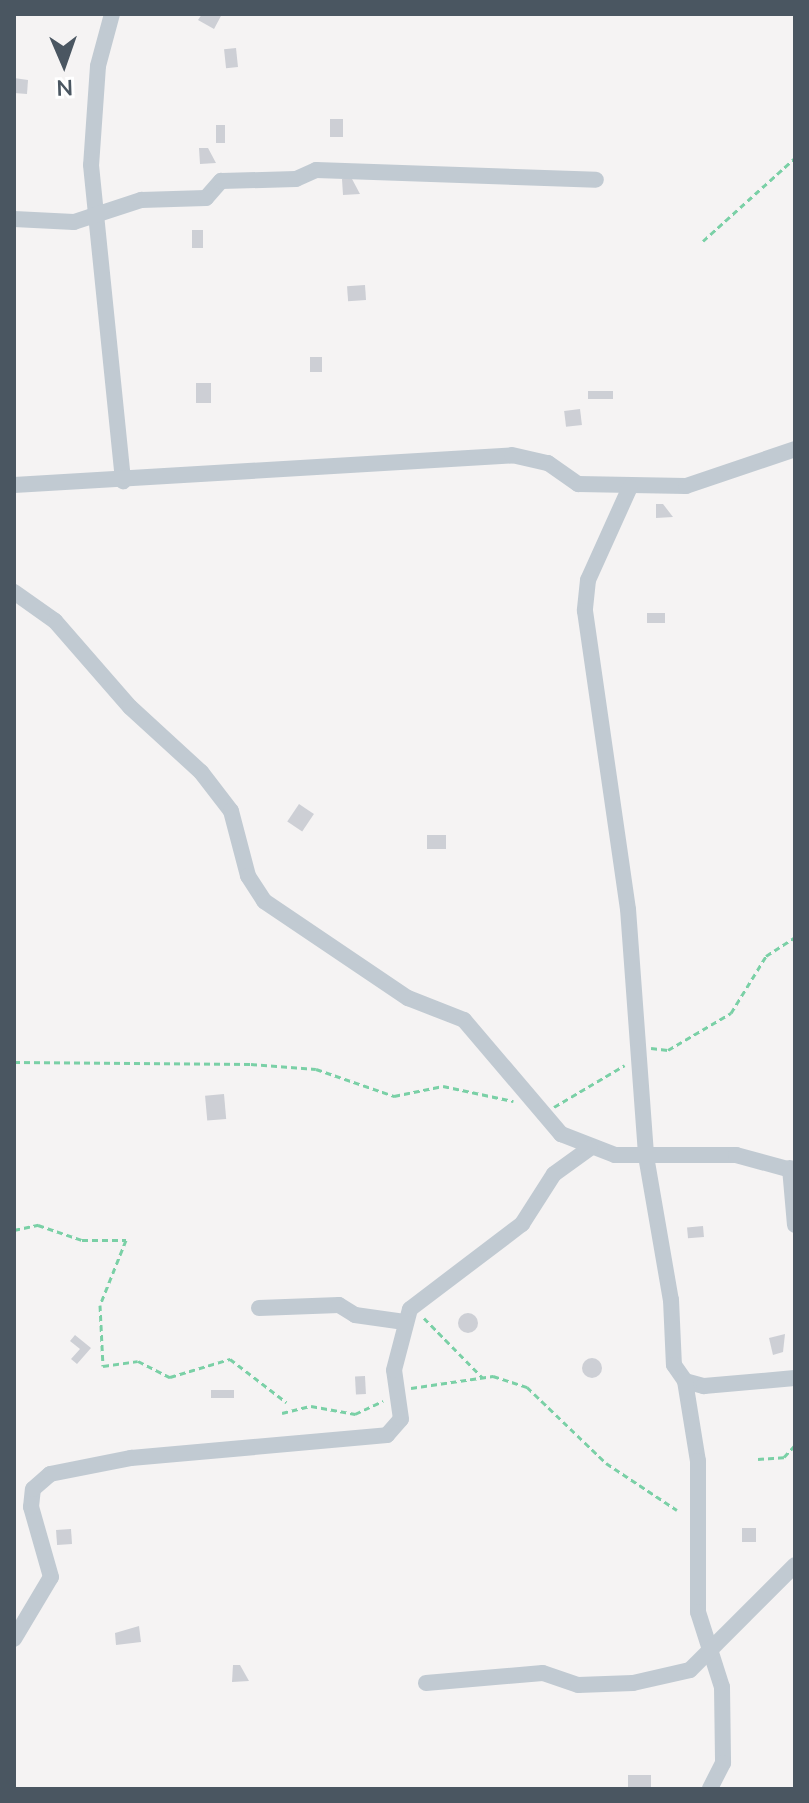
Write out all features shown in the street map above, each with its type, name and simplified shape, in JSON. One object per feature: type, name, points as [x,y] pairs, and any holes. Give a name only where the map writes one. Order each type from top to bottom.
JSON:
[{"type":"street","points":[[112,14],[98,66],[91,165],[123,481]]},
{"type":"street","points":[[14,219],[96,216],[141,200],[206,198],[221,181],[296,179],[316,170],[596,180]]},
{"type":"street","points":[[14,485],[123,481],[512,455],[548,463],[578,484],[630,487],[697,484],[795,449]]},
{"type":"street","points":[[630,487],[588,580],[585,611],[639,1048],[646,1156],[674,1365],[685,1381],[698,1461],[698,1612],[722,1687],[723,1763],[710,1789]]},
{"type":"street","points":[[14,592],[55,621],[130,707],[201,772],[231,811],[248,876],[264,901],[408,998],[464,1020],[537,1111],[590,1148],[646,1156],[736,1155],[792,1170],[795,1225]]},
{"type":"street","points":[[259,1308],[339,1305],[355,1315],[407,1316],[522,1224],[554,1174],[590,1148]]},
{"type":"street","points":[[14,1639],[51,1577],[31,1507],[33,1489],[50,1474],[131,1458],[387,1435],[401,1419],[397,1391],[407,1316]]},
{"type":"street","points":[[685,1381],[726,1386],[795,1378]]},
{"type":"street","points":[[426,1683],[543,1673],[578,1685],[633,1683],[690,1670],[795,1565]]},
{"type":"path","points":[[703,241],[795,158]]},
{"type":"path","points":[[14,1062],[316,1069],[394,1096],[443,1086],[537,1111],[593,1080],[620,1072],[639,1048],[668,1050],[731,1013],[766,956],[795,937]]},
{"type":"path","points":[[14,1230],[38,1225],[82,1240],[126,1240],[100,1305],[103,1366],[138,1361],[170,1377],[230,1359],[286,1402]]},
{"type":"path","points":[[407,1316],[442,1328],[482,1377]]},
{"type":"path","points":[[282,1413],[311,1406],[355,1414],[397,1391],[482,1377],[531,1388],[606,1463],[677,1510]]},
{"type":"path","points":[[758,1459],[784,1457],[795,1445]]},
{"type":"building","points":[[202,14],[222,14],[214,29],[198,20]]},
{"type":"building","points":[[236,48],[238,67],[226,68],[224,49]]},
{"type":"building","points":[[14,78],[28,80],[27,94],[14,93]]},
{"type":"building","points":[[330,119],[343,119],[343,137],[330,137]]},
{"type":"building","points":[[216,125],[225,125],[225,143],[216,143]]},
{"type":"building","points":[[199,148],[208,148],[216,163],[200,164]]},
{"type":"building","points":[[342,179],[352,179],[360,194],[343,195]]},
{"type":"building","points":[[192,230],[203,230],[203,248],[192,248]]},
{"type":"building","points":[[365,285],[366,300],[348,301],[347,286]]},
{"type":"building","points":[[310,357],[322,357],[322,372],[310,372]]},
{"type":"building","points":[[196,383],[211,383],[211,403],[196,403]]},
{"type":"building","points":[[588,391],[613,391],[613,399],[588,399]]},
{"type":"building","points":[[580,409],[582,425],[566,427],[564,411]]},
{"type":"building","points":[[656,504],[663,504],[673,517],[656,518]]},
{"type":"building","points":[[647,613],[665,613],[665,623],[647,623]]},
{"type":"building","points":[[299,804],[314,814],[302,831],[287,821]]},
{"type":"building","points":[[427,835],[446,835],[446,849],[427,849]]},
{"type":"building","points":[[224,1094],[226,1119],[207,1121],[205,1096]]},
{"type":"building","points":[[703,1226],[704,1237],[688,1238],[687,1227]]},
{"type":"building","points":[[464,1313],[472,1313],[478,1323],[472,1333],[464,1333],[458,1327],[458,1319]]},
{"type":"building","points":[[785,1334],[783,1352],[773,1355],[769,1338]]},
{"type":"building","points":[[75,1335],[91,1348],[77,1364],[71,1359],[80,1349],[70,1341]]},
{"type":"building","points":[[588,1358],[596,1358],[602,1368],[596,1378],[588,1378],[582,1372],[582,1364]]},
{"type":"building","points":[[365,1376],[366,1394],[356,1394],[355,1377]]},
{"type":"building","points":[[211,1390],[234,1390],[234,1398],[211,1398]]},
{"type":"building","points":[[742,1528],[756,1528],[756,1542],[742,1542]]},
{"type":"building","points":[[71,1529],[72,1544],[57,1545],[56,1530]]},
{"type":"building","points":[[139,1626],[141,1642],[116,1645],[115,1633]]},
{"type":"building","points":[[233,1665],[240,1665],[249,1681],[232,1682]]},
{"type":"building","points":[[628,1775],[651,1775],[651,1789],[628,1789]]}]
